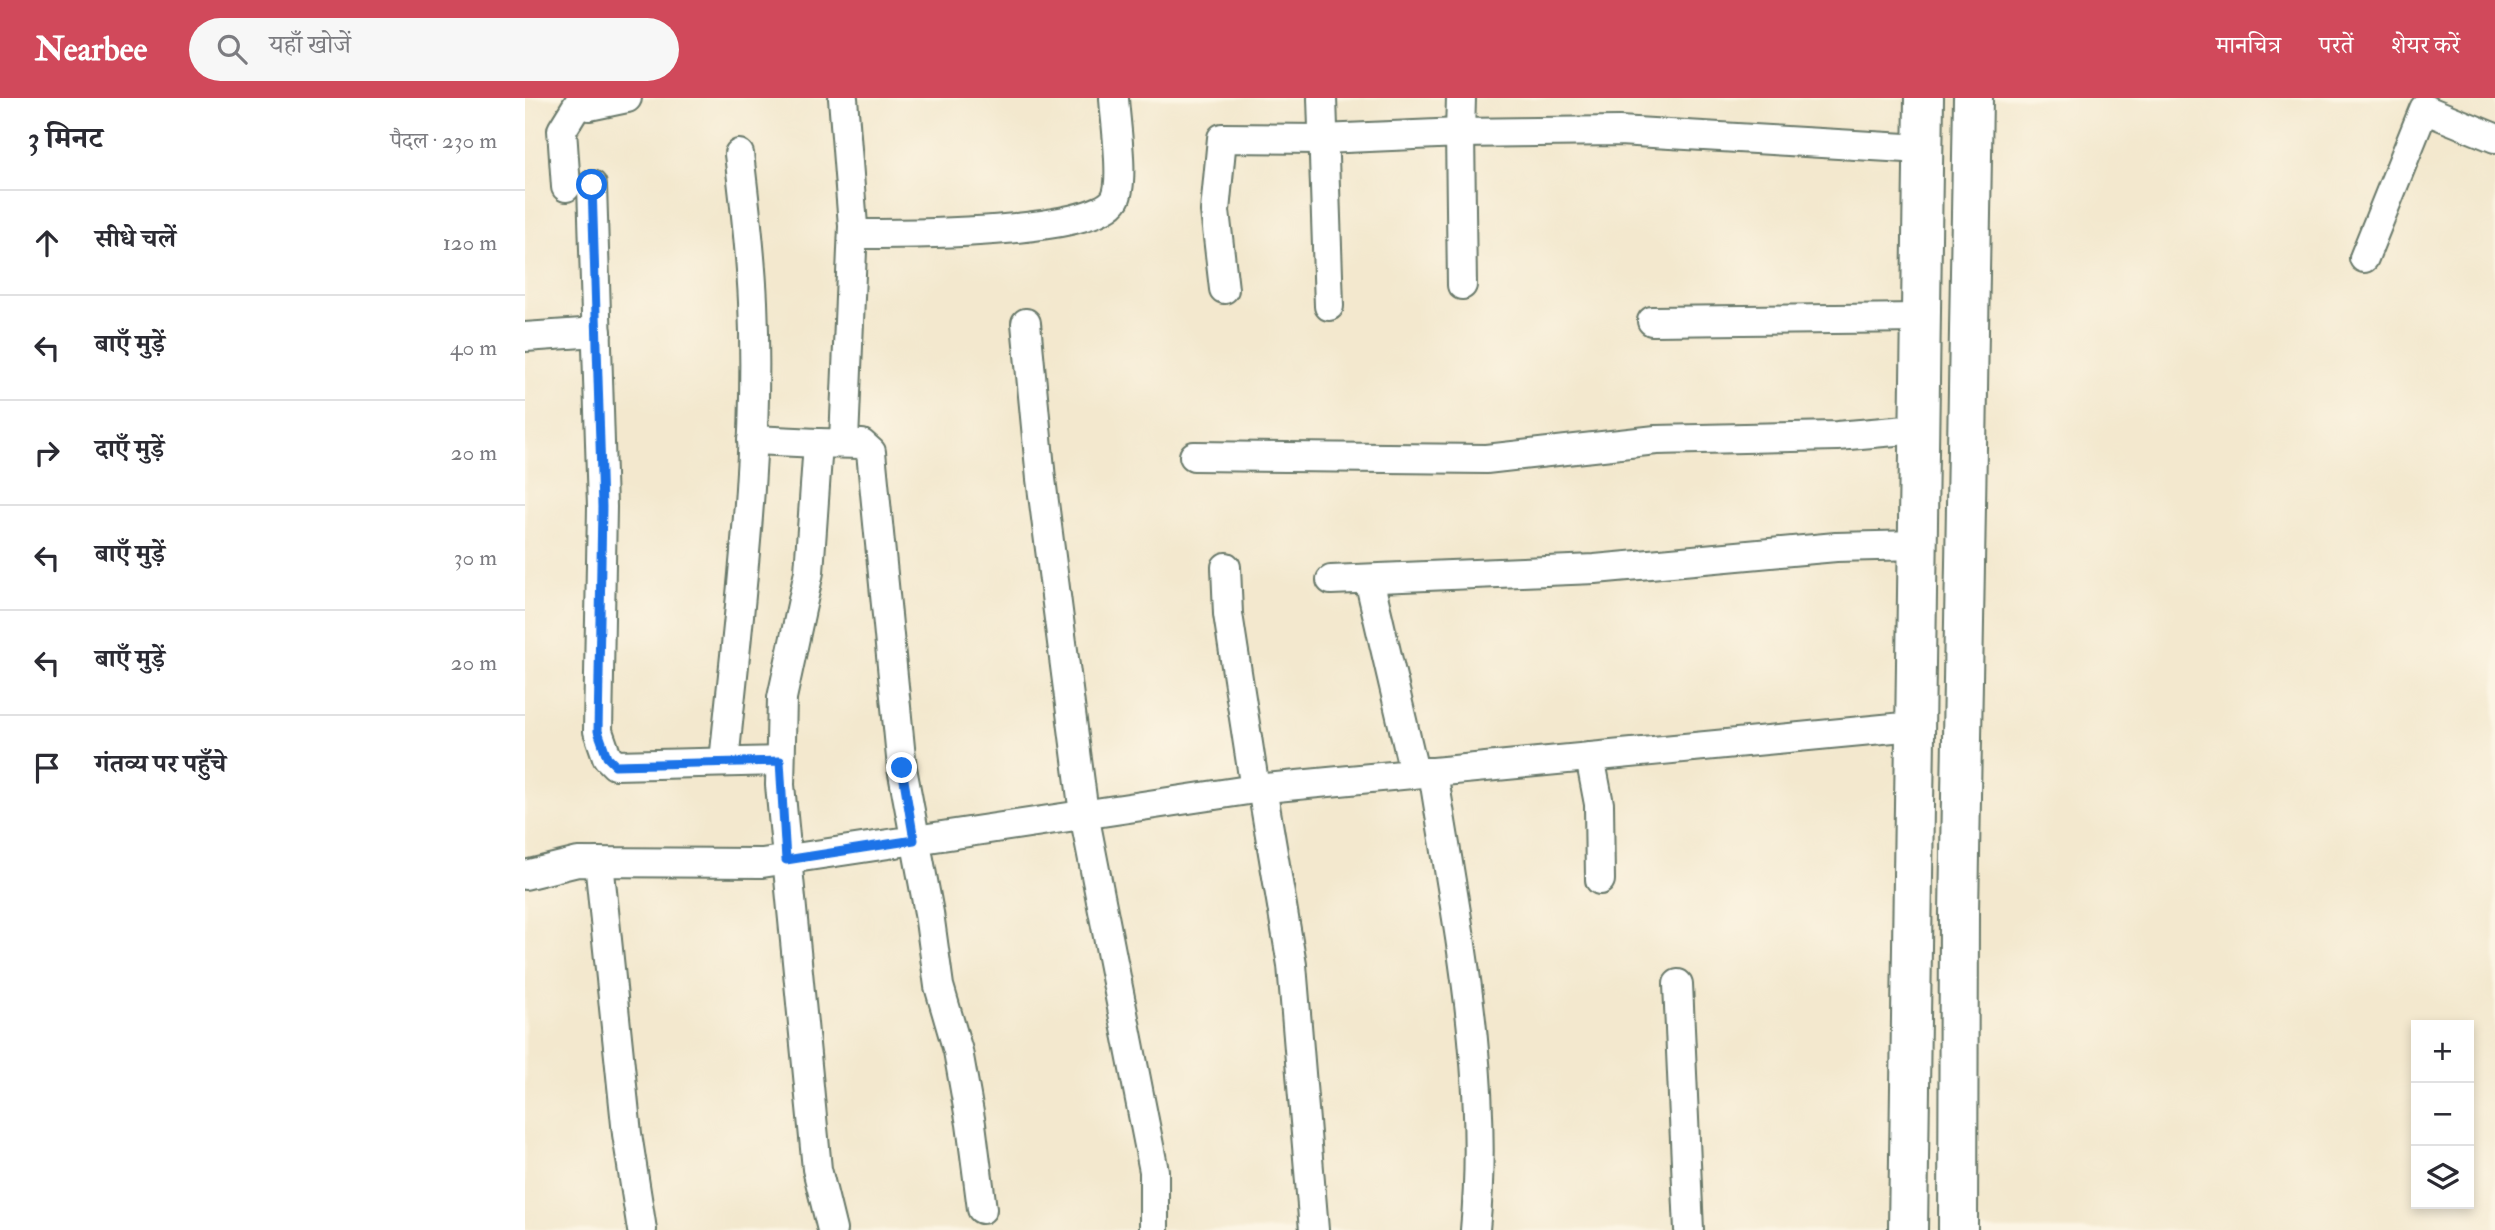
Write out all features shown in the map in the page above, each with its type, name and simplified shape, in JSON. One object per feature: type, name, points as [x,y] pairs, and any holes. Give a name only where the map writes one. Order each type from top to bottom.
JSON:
[{"type":"main road","points":[[1908,1230],[1924,98]]},
{"type":"main road","points":[[1958,1230],[1960,885],[1973,98]]},
{"type":"street","points":[[627,98],[585,102],[562,131],[579,186],[597,332],[603,548],[598,731],[607,757],[615,765],[780,761]]},
{"type":"street","points":[[832,1230],[817,1169],[786,860],[780,761],[782,698],[809,572],[831,442],[853,234],[843,98]]},
{"type":"street","points":[[853,234],[944,234],[1035,226],[1087,215],[1107,207],[1115,199],[1119,185],[1114,98]]},
{"type":"street","points":[[1322,98],[1329,306]]},
{"type":"street","points":[[1461,98],[1462,285]]},
{"type":"street","points":[[2364,258],[2424,109],[2495,138]]},
{"type":"street","points":[[1224,289],[1215,211],[1222,138],[1323,139],[1460,133],[1619,131],[1923,149]]},
{"type":"street","points":[[723,762],[749,511],[752,440],[753,304],[739,155]]},
{"type":"street","points":[[1652,321],[1920,318]]},
{"type":"street","points":[[1026,323],[1041,479],[1084,814],[1154,1171],[1154,1230]]},
{"type":"street","points":[[525,337],[597,332]]},
{"type":"street","points":[[1193,456],[1486,459],[1656,440],[1837,436],[1919,429]]},
{"type":"street","points":[[752,440],[862,444],[871,452],[902,768],[929,912],[939,986],[958,1051],[982,1209]]},
{"type":"street","points":[[1331,580],[1595,569],[1836,547],[1917,545]]},
{"type":"street","points":[[1226,566],[1228,614],[1292,965],[1314,1230]]},
{"type":"street","points":[[1369,579],[1413,772],[1433,772]]},
{"type":"street","points":[[525,874],[578,862],[762,863],[1258,789],[1915,726]]},
{"type":"street","points":[[1590,757],[1599,804],[1600,880]]},
{"type":"street","points":[[1433,772],[1474,1026],[1481,1171],[1475,1230]]},
{"type":"street","points":[[599,862],[627,1134],[642,1230]]},
{"type":"street","points":[[1678,984],[1689,1230]]},
{"type":"route","points":[[592,185],[603,548],[598,731],[607,757],[615,765],[780,761],[786,860],[914,840],[902,768]]}]
